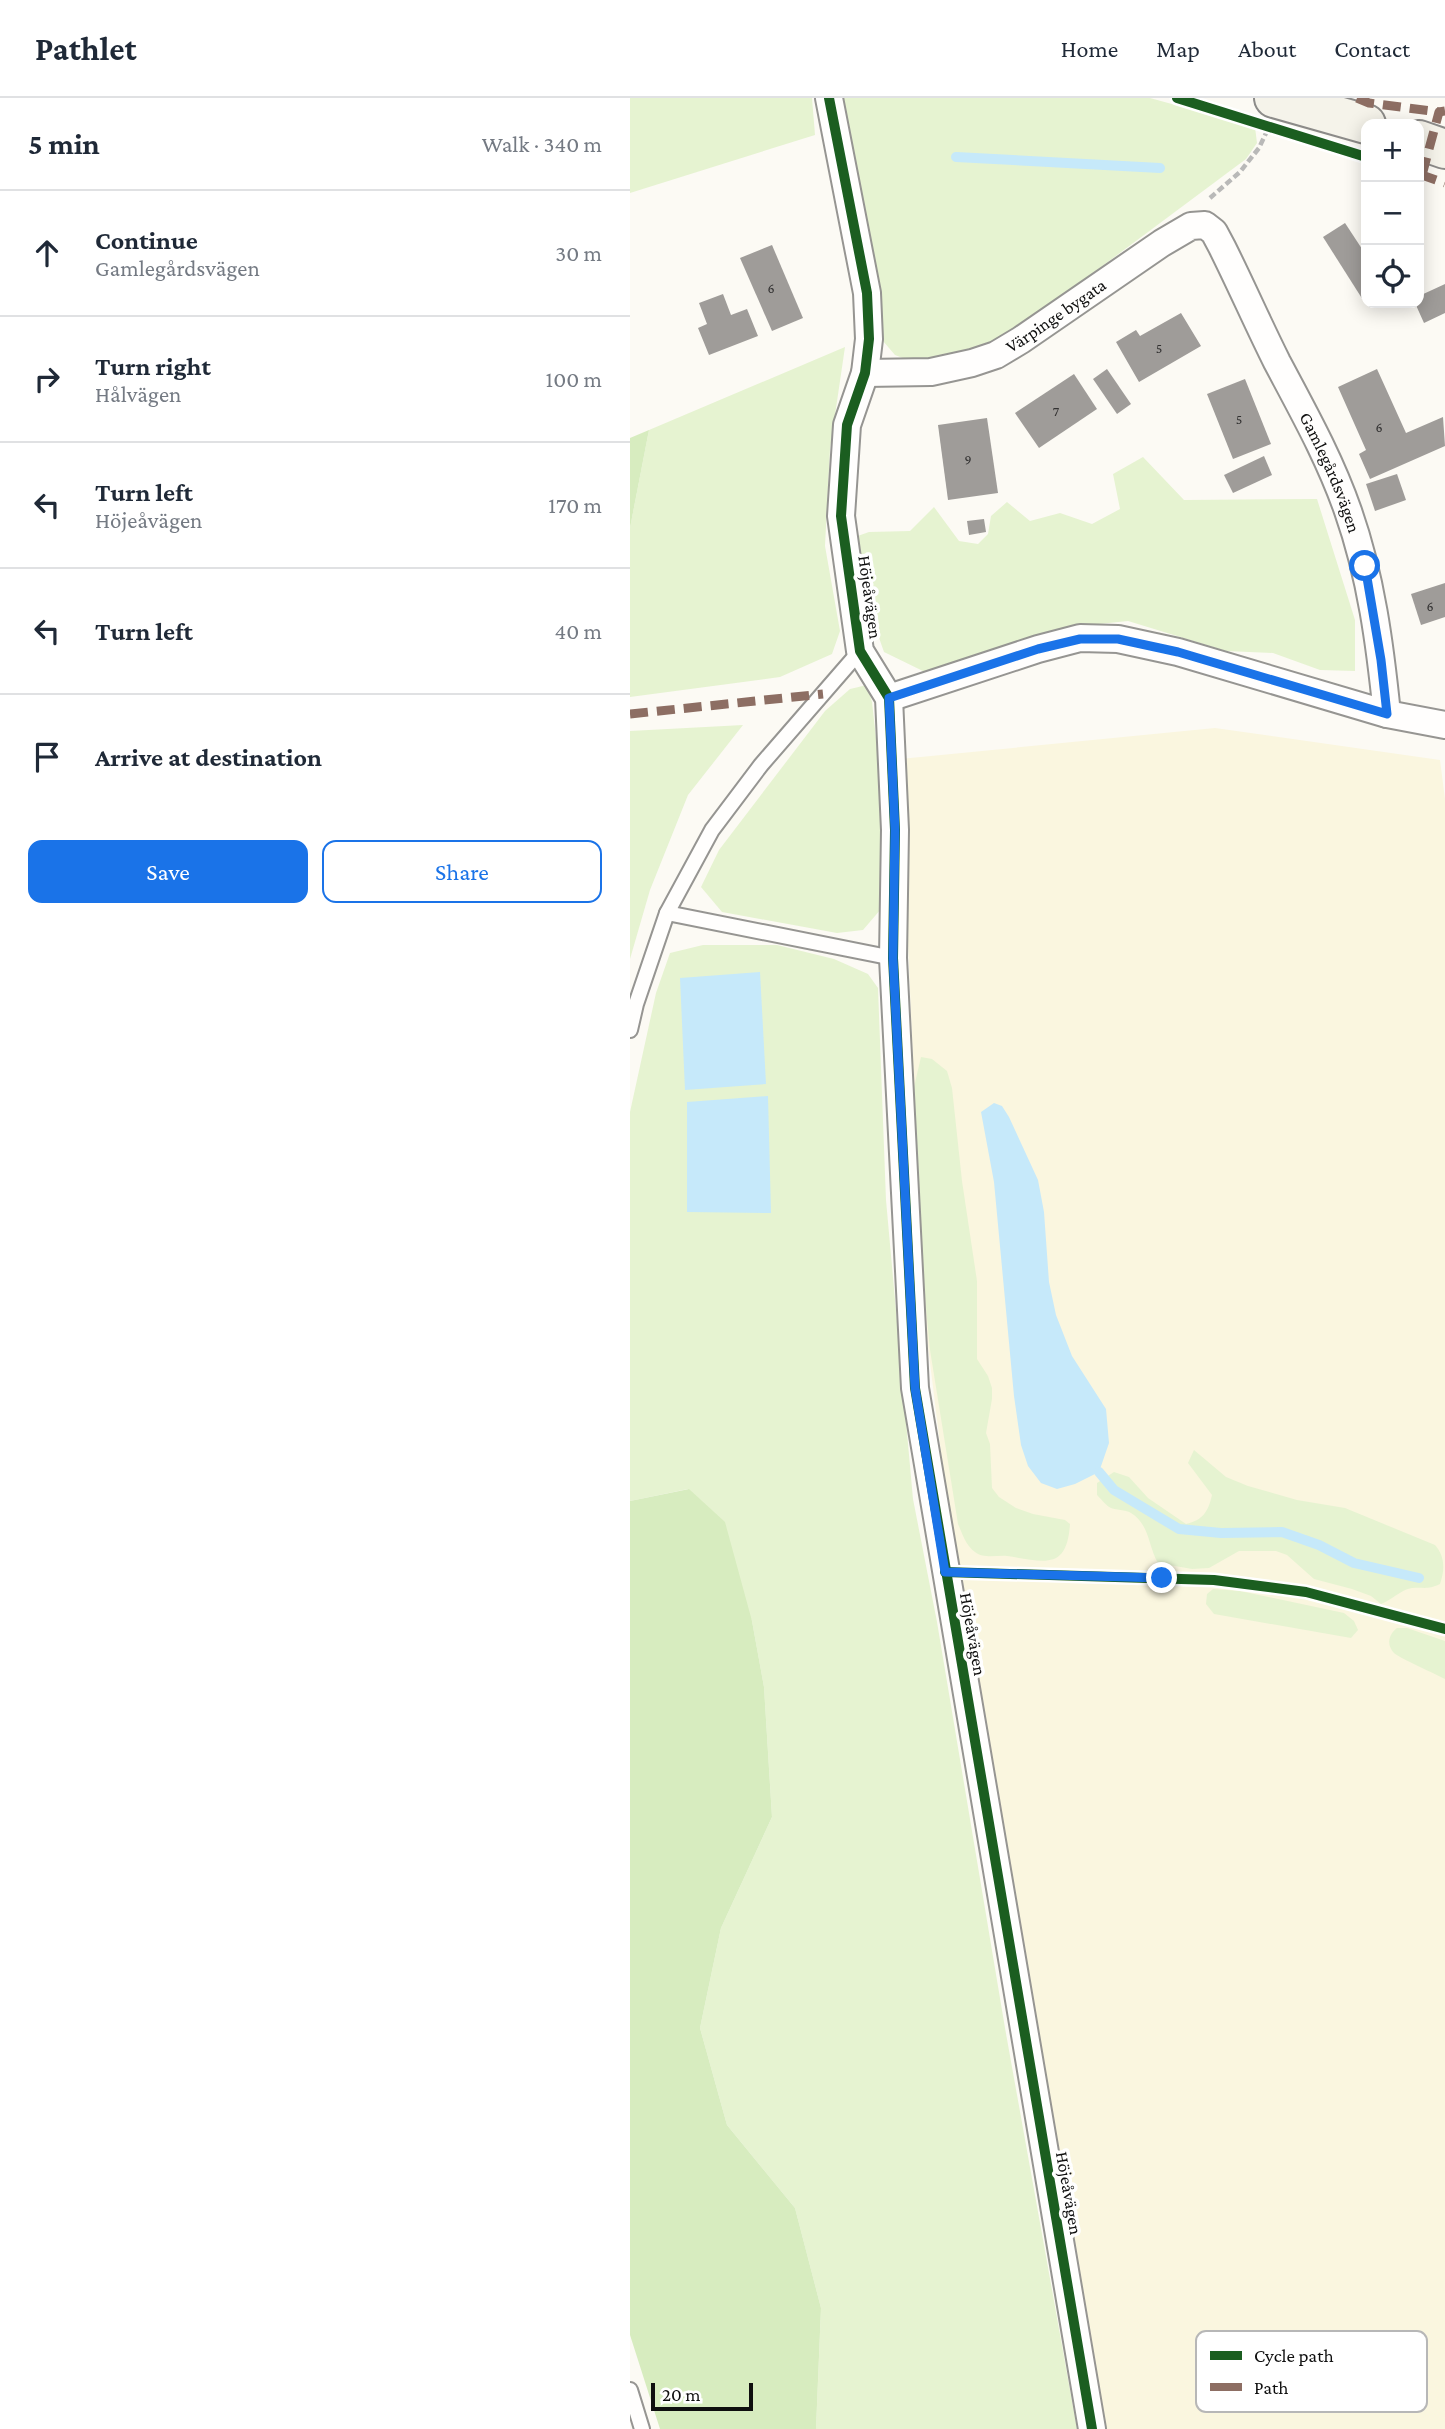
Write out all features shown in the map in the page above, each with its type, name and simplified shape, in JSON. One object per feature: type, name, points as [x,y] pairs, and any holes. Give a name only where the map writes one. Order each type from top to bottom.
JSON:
[{"type":"street","name":"Höjeåvägen","points":[[829,98],[867,293],[869,339],[865,373],[847,425],[841,516],[860,652],[889,698],[895,830],[893,958],[915,1388],[1092,2429]]},
{"type":"street","points":[[1272,113],[1314,104],[1361,122]]},
{"type":"street","points":[[1424,142],[1445,149]]},
{"type":"street","name":"Värpinge bygata","points":[[865,373],[931,372],[996,355],[1163,243],[1191,226],[1205,225]]},
{"type":"street","name":"Gamlegårdsvägen","points":[[1205,225],[1214,232],[1222,247],[1276,360],[1314,430],[1348,509],[1365,566],[1387,714]]},
{"type":"street","points":[[889,698],[1038,649],[1080,639],[1118,639],[1178,652],[1387,714],[1445,725]]},
{"type":"lane","points":[[630,1030],[636,1004],[667,914],[712,830],[761,765],[860,652]]},
{"type":"lane","points":[[667,914],[893,958]]},
{"type":"lane","points":[[630,2390],[642,2429]]},
{"type":"path","points":[[1205,225],[1207,203],[1213,193],[1240,172],[1259,148],[1272,113]]},
{"type":"shaded area","points":[[1215,728],[1440,760],[1445,799],[1445,2429],[1103,2429],[958,1590],[924,1314],[900,759]]},
{"type":"green space","points":[[630,98],[812,98],[815,135],[630,193]]},
{"type":"green space","points":[[836,98],[1150,98],[1255,127],[1257,143],[1246,159],[995,346],[921,365],[895,355],[883,341]]},
{"type":"green space","points":[[845,347],[830,449],[825,546],[840,631],[832,654],[780,677],[630,697],[630,528],[649,430]]},
{"type":"green space","points":[[649,430],[630,528],[630,438]]},
{"type":"green space","points":[[1143,457],[1184,500],[1317,499],[1355,620],[1355,671],[1320,670],[1273,653],[1226,651],[1128,621],[1070,627],[927,673],[884,652],[863,592],[852,538],[869,532],[910,531],[934,507],[959,541],[978,544],[988,534],[991,516],[1007,502],[1030,521],[1060,513],[1092,524],[1120,509],[1113,474]]},
{"type":"green space","points":[[867,685],[872,702],[883,801],[881,909],[863,930],[837,933],[722,912],[701,887],[719,850],[825,711],[850,689]]},
{"type":"green space","points":[[743,725],[688,795],[650,890],[630,959],[630,731]]},
{"type":"green space","points":[[703,945],[777,945],[834,959],[868,974],[878,988],[886,1200],[913,1499],[937,1622],[1005,2028],[1077,2429],[816,2429],[821,2308],[795,2208],[727,2125],[700,2028],[721,1928],[772,1817],[764,1687],[752,1621],[688,1489],[630,1501],[630,1112],[656,993],[670,953]]},
{"type":"green space","points":[[921,1057],[932,1059],[947,1071],[952,1088],[977,1281],[977,1359],[992,1388],[986,1433],[990,1444],[992,1488],[999,1497],[1016,1508],[1065,1520],[1070,1524],[1064,1550],[1051,1560],[979,1554],[967,1543],[958,1524],[930,1350],[922,1265],[914,1087]]},
{"type":"green space","points":[[1194,1450],[1226,1477],[1248,1486],[1297,1500],[1345,1508],[1435,1545],[1443,1563],[1440,1584],[1429,1588],[1408,1589],[1381,1604],[1371,1596],[1314,1579],[1287,1555],[1276,1551],[1239,1551],[1209,1568],[1192,1569],[1158,1563],[1142,1523],[1129,1512],[1107,1506],[1097,1495],[1097,1483],[1114,1472],[1129,1477],[1148,1498],[1186,1524],[1192,1522],[1204,1514],[1212,1495],[1188,1463]]},
{"type":"green space","points":[[689,1489],[725,1522],[752,1621],[764,1687],[772,1817],[721,1928],[700,2028],[727,2125],[795,2208],[821,2308],[816,2429],[660,2429],[630,2335],[630,1501]]},
{"type":"green space","points":[[1213,1589],[1240,1591],[1344,1613],[1354,1621],[1358,1630],[1351,1638],[1214,1614],[1206,1604],[1207,1594]]},
{"type":"green space","points":[[1397,1628],[1407,1628],[1445,1641],[1445,1679],[1394,1653],[1389,1639]]},
{"type":"water","points":[[760,972],[766,1084],[685,1090],[680,978]]},
{"type":"water","points":[[768,1096],[771,1213],[687,1212],[687,1102]]},
{"type":"water","points":[[994,1103],[1002,1106],[1009,1117],[1038,1180],[1044,1212],[1049,1282],[1056,1315],[1072,1356],[1106,1409],[1109,1443],[1099,1472],[1075,1484],[1057,1489],[1041,1483],[1028,1466],[1021,1445],[994,1182],[981,1112]]},
{"type":"building","points":[[1345,223],[1361,247],[1361,297],[1323,237]]},
{"type":"building","points":[[772,245],[803,318],[772,331],[740,258]]},
{"type":"building","points":[[1445,284],[1445,313],[1424,323],[1417,308],[1424,308],[1424,294]]},
{"type":"building","points":[[723,294],[731,315],[747,309],[758,336],[709,355],[698,328],[707,324],[699,303]]},
{"type":"building","points":[[1181,313],[1201,346],[1139,382],[1116,342],[1136,330],[1140,336]]},
{"type":"building","points":[[1107,369],[1131,404],[1117,414],[1093,379]]},
{"type":"building","points":[[1377,369],[1406,433],[1443,417],[1445,446],[1370,479],[1359,454],[1366,450],[1338,387]]},
{"type":"building","points":[[1074,374],[1097,409],[1039,448],[1015,413]]},
{"type":"building","points":[[1245,379],[1271,444],[1233,459],[1207,394]]},
{"type":"building","points":[[987,418],[998,493],[948,500],[938,425]]},
{"type":"building","points":[[1264,456],[1272,475],[1233,493],[1224,475]]},
{"type":"building","points":[[1397,474],[1406,500],[1375,511],[1366,484]]},
{"type":"building","points":[[984,519],[986,532],[969,535],[967,521]]},
{"type":"building","points":[[1445,583],[1445,617],[1421,625],[1411,594]]},
{"type":"waterway","points":[[956,157],[1160,168]]},
{"type":"waterway","points":[[1099,1472],[1114,1490],[1179,1529],[1221,1533],[1282,1532],[1319,1545],[1354,1563],[1419,1578]]},
{"type":"marked path","points":[[1357,98],[1369,103],[1439,112]]},
{"type":"marked path","points":[[1424,168],[1439,112],[1445,111]]},
{"type":"marked path","points":[[1424,176],[1445,183]]},
{"type":"marked path","points":[[630,714],[823,694]]},
{"type":"cycle path","points":[[829,98],[867,293],[869,339],[865,373],[847,425],[841,516],[860,651],[889,698],[895,830],[893,958],[915,1388],[1092,2429]]},
{"type":"cycle path","points":[[1177,98],[1361,155]]},
{"type":"cycle path","points":[[945,1572],[1214,1580],[1306,1592],[1445,1629]]},
{"type":"route","points":[[1162,1578],[945,1572],[915,1388],[893,958],[895,830],[889,698],[1038,649],[1080,639],[1118,639],[1178,652],[1387,714],[1365,566]]}]
